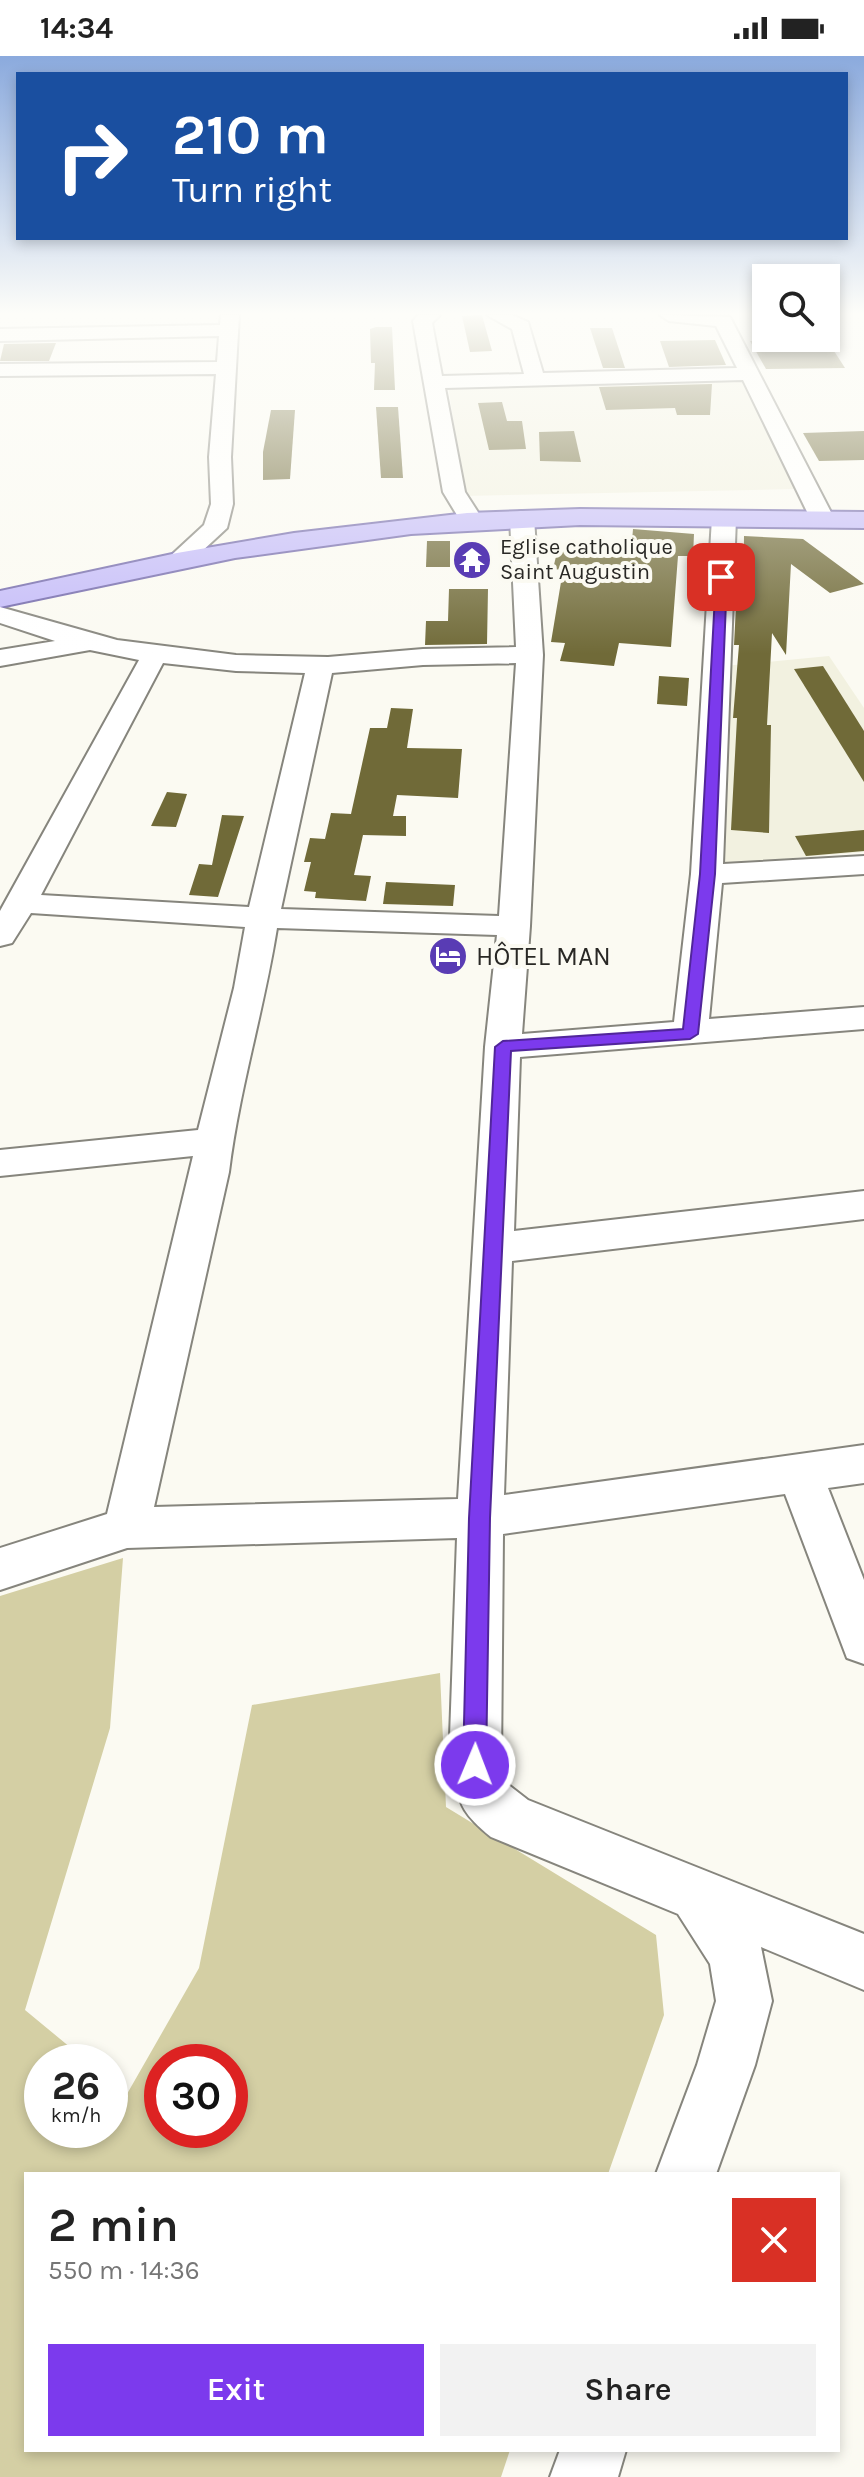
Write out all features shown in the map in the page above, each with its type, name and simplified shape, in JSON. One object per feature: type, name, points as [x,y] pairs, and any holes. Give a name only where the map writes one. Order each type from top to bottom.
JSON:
[{"type":"main road","points":[[0,599],[83,585],[177,561],[361,532],[471,520],[864,520]]},
{"type":"street","points":[[177,561],[215,528],[222,504],[222,428]]},
{"type":"street","points":[[442,428],[454,492],[471,520]]},
{"type":"street","points":[[776,428],[823,520]]},
{"type":"street","points":[[522,518],[530,655],[514,926],[503,1047],[480,1518],[475,1765],[485,1799],[510,1819],[864,1962]]},
{"type":"street","points":[[690,1034],[707,874],[724,518]]},
{"type":"street","points":[[0,615],[89,642],[154,656],[239,664],[320,665],[410,658],[530,655]]},
{"type":"street","points":[[0,658],[89,642]]},
{"type":"street","points":[[0,936],[21,903],[154,656]]},
{"type":"street","points":[[127,1528],[210,1172],[214,1141],[251,988],[263,918],[320,665]]},
{"type":"street","points":[[707,874],[864,865]]},
{"type":"street","points":[[21,903],[263,918],[514,926]]},
{"type":"street","points":[[503,1047],[864,1018]]},
{"type":"street","points":[[0,1163],[214,1141]]},
{"type":"street","points":[[495,1248],[864,1205]]},
{"type":"street","points":[[0,1569],[127,1528],[480,1518],[864,1464]]},
{"type":"street","points":[[800,1473],[864,1642]]},
{"type":"street","points":[[687,2172],[726,2065],[744,2001],[736,1955],[698,1896]]},
{"type":"street","points":[[584,2477],[592,2452]]},
{"type":"shaded area","points":[[454,428],[766,428],[795,489],[464,496]]},
{"type":"shaded area","points":[[829,656],[864,708],[864,852],[714,865],[724,666]]},
{"type":"shaded area","points":[[123,1558],[110,1728],[25,2010],[66,2044],[24,2044],[24,2148],[128,2148],[128,2092],[144,2064],[144,2148],[248,2148],[248,2044],[156,2044],[199,1968],[252,1705],[440,1673],[446,1807],[656,1935],[664,2015],[609,2172],[24,2172],[24,2452],[509,2452],[501,2477],[0,2477],[0,1596]]},
{"type":"building","points":[[268,428],[294,428],[290,479],[263,480],[263,452]]},
{"type":"building","points":[[377,428],[399,428],[403,478],[381,478]]},
{"type":"building","points":[[484,428],[523,428],[526,449],[489,450]]},
{"type":"building","points":[[574,431],[581,462],[540,461],[539,432]]},
{"type":"building","points":[[864,431],[864,460],[819,461],[803,433]]},
{"type":"building","points":[[633,529],[694,534],[693,556],[678,556],[671,647],[619,643],[614,666],[560,661],[565,643],[551,642],[563,570],[553,569],[558,548],[631,553]]},
{"type":"building","points":[[744,536],[803,539],[864,584],[830,593],[791,564],[786,655],[772,633],[767,725],[771,725],[769,833],[731,830],[737,718],[733,718],[739,645],[734,645],[736,606],[743,607]]},
{"type":"building","points":[[427,541],[450,541],[450,567],[426,567]]},
{"type":"building","points":[[449,589],[488,589],[487,644],[425,645],[426,621],[448,621]]},
{"type":"building","points":[[823,666],[864,731],[864,782],[794,669]]},
{"type":"building","points":[[659,676],[689,678],[687,706],[657,704]]},
{"type":"building","points":[[391,708],[413,709],[407,748],[462,749],[458,798],[397,795],[393,816],[406,816],[406,836],[363,835],[354,875],[371,876],[366,901],[315,898],[316,892],[304,891],[311,862],[304,862],[310,838],[325,839],[331,813],[351,814],[370,728],[387,728]]},
{"type":"building","points":[[167,792],[187,794],[176,827],[151,826]]},
{"type":"building","points":[[222,815],[244,816],[218,897],[189,895],[199,864],[212,865]]},
{"type":"building","points":[[864,830],[864,851],[806,856],[795,836]]},
{"type":"building","points":[[386,882],[455,885],[453,906],[383,904]]},
{"type":"place","name":"Eglise catholique Saint Augustin","points":[[472,560]]},
{"type":"place","name":"HÔTEL MAN","points":[[448,956]]},
{"type":"route","points":[[475,1765],[480,1518],[503,1047],[690,1034],[707,874],[721,577]]}]
